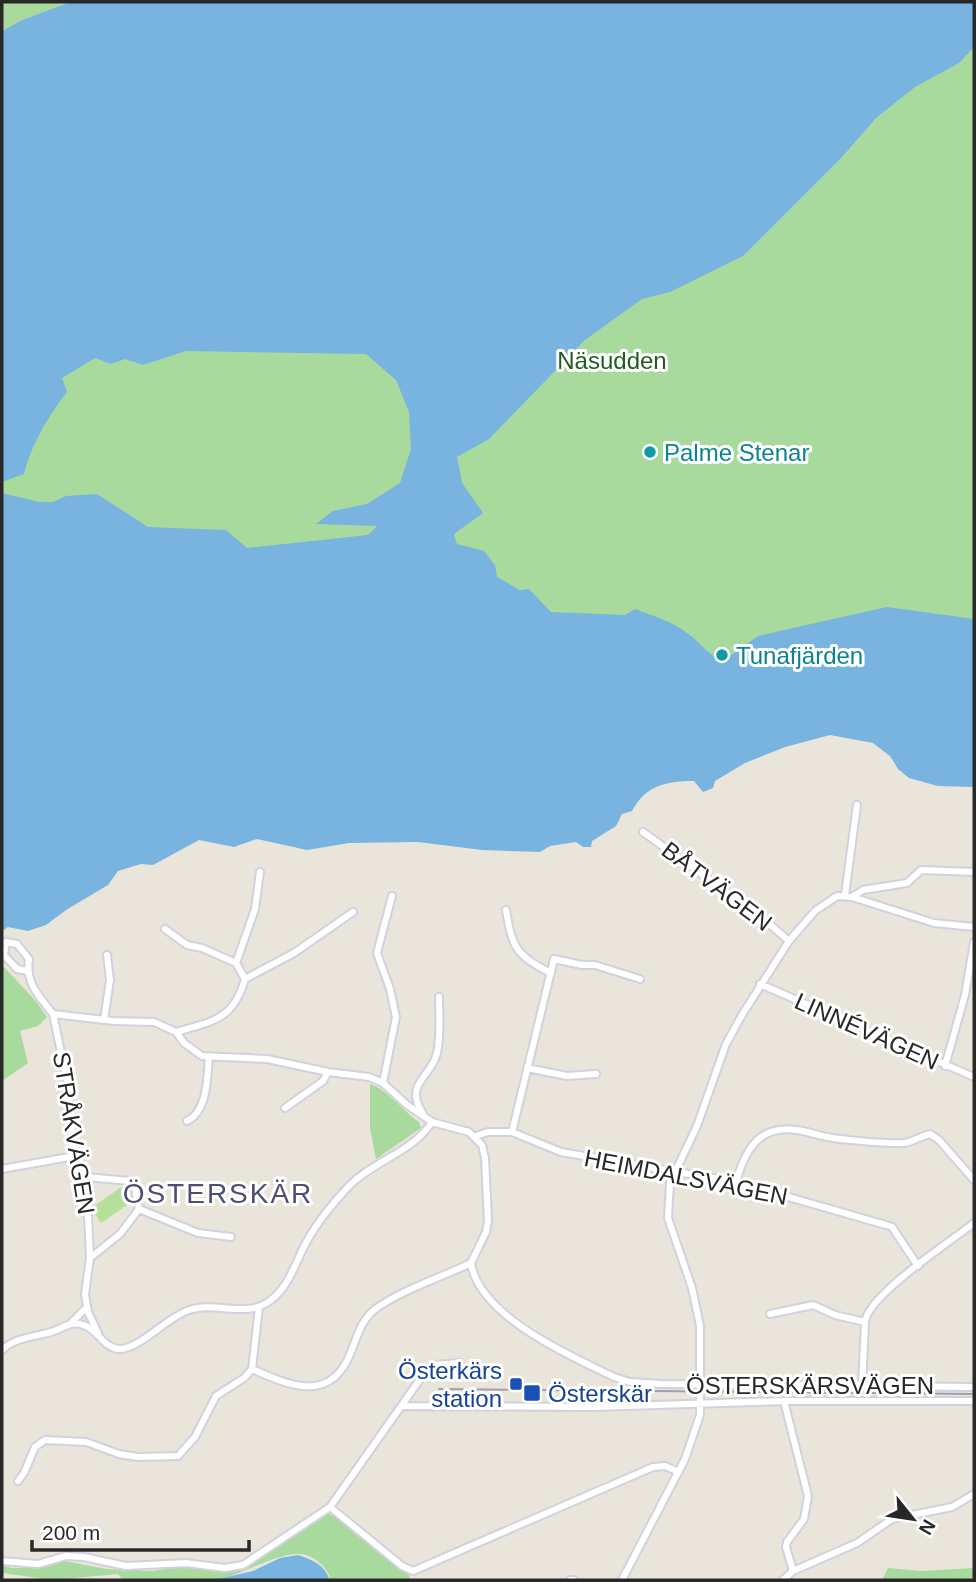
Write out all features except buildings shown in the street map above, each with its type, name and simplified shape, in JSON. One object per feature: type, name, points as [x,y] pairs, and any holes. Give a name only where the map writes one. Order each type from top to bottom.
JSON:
[{"type":"street","points":[[848,896],[857,805]]},
{"type":"street","name":"BÅTVÄGEN","points":[[643,832],[750,909],[789,941]]},
{"type":"street","points":[[622,1580],[679,1472],[696,1431],[701,1403],[700,1334],[696,1301],[668,1218],[670,1183],[696,1126],[726,1044],[760,984],[789,941],[815,911],[832,899],[863,890],[902,885],[921,870],[974,873]]},
{"type":"street","points":[[236,964],[255,909],[260,872]]},
{"type":"street","points":[[383,1083],[396,1017],[390,989],[377,953],[393,896]]},
{"type":"street","points":[[848,896],[934,923],[974,927]]},
{"type":"street","points":[[506,910],[511,940],[517,952],[531,964],[551,973]]},
{"type":"street","points":[[176,1032],[219,1019],[232,1006],[245,979],[295,953],[353,912]]},
{"type":"street","points":[[165,929],[187,945],[210,951],[236,964],[245,979]]},
{"type":"street","points":[[27,971],[17,969],[4,955],[6,942],[17,944],[29,959],[27,971],[33,988],[53,1014],[104,1020],[146,1021],[176,1032],[191,1049],[202,1056],[267,1059],[328,1072],[369,1077],[383,1083],[429,1120],[469,1132],[482,1144],[488,1221],[486,1232],[471,1263],[398,1296],[374,1311],[360,1329],[343,1370],[330,1381],[309,1387],[288,1385],[252,1369]]},
{"type":"street","points":[[945,1066],[965,995],[974,942]]},
{"type":"street","points":[[104,1020],[110,980],[107,955]]},
{"type":"street","points":[[512,1132],[554,959],[595,965],[640,979]]},
{"type":"street","name":"LINNÉVÄGEN","points":[[760,984],[974,1077]]},
{"type":"street","points":[[429,1120],[418,1106],[418,1085],[436,1057],[439,997]]},
{"type":"street","name":"STRÅKVÄGEN","points":[[53,1014],[68,1086],[75,1156],[86,1177],[90,1258],[85,1287],[87,1307],[99,1335]]},
{"type":"street","points":[[187,1121],[197,1115],[201,1107],[209,1057]]},
{"type":"street","points":[[527,1068],[567,1076],[596,1074]]},
{"type":"street","points":[[285,1108],[323,1082],[328,1072]]},
{"type":"street","points":[[68,1325],[85,1326],[112,1347],[123,1349],[134,1345],[174,1316],[192,1308],[234,1310],[259,1307],[274,1298],[285,1285],[313,1231],[349,1186],[419,1138],[429,1120]]},
{"type":"street","points":[[736,1182],[747,1149],[752,1143],[770,1133],[789,1130],[800,1130],[826,1138],[906,1143],[930,1134],[939,1140],[974,1180]]},
{"type":"street","name":"HEIMDALSVÄGEN","points":[[476,1136],[488,1132],[512,1132],[561,1152],[736,1182],[892,1227],[918,1266]]},
{"type":"street","points":[[2,1168],[75,1156]]},
{"type":"street","points":[[86,1177],[130,1181],[135,1189],[139,1209],[120,1234],[90,1258]]},
{"type":"street","points":[[139,1209],[198,1233],[231,1237]]},
{"type":"street","points":[[862,1386],[868,1310],[875,1301],[974,1223]]},
{"type":"street","name":"ÖSTERSKÄRSVÄGEN","points":[[471,1263],[480,1287],[512,1320],[540,1339],[591,1366],[630,1382],[974,1387]]},
{"type":"street","points":[[770,1314],[813,1305],[835,1315],[865,1322]]},
{"type":"street","points":[[2,1350],[14,1342],[68,1325],[87,1307]]},
{"type":"street","points":[[18,1482],[35,1447],[45,1440],[86,1442],[119,1454],[138,1457],[178,1457],[195,1437],[216,1396],[244,1378],[252,1369],[259,1307]]},
{"type":"street","points":[[2,1561],[38,1564],[66,1556],[126,1566],[193,1563],[225,1568],[252,1560],[330,1507],[424,1373],[433,1365],[460,1363]]},
{"type":"street","points":[[403,1406],[592,1407],[785,1401],[974,1401]]},
{"type":"street","points":[[785,1401],[808,1496],[804,1519],[787,1542],[786,1552],[793,1571]]},
{"type":"street","points":[[330,1507],[402,1566],[413,1570],[653,1467],[665,1466],[679,1472]]},
{"type":"street","points":[[783,1580],[793,1571],[857,1543],[900,1516],[926,1514],[952,1507],[974,1494]]},
{"type":"green space","points":[[2,2],[70,2],[22,20],[2,31]]},
{"type":"green space","name":"Näsudden","points":[[974,2],[974,706],[2,712],[2,246]]},
{"type":"green space","points":[[2,965],[47,1017],[38,1026],[20,1031],[28,1063],[2,1081]]},
{"type":"green space","points":[[370,1084],[389,1096],[419,1122],[421,1128],[376,1159],[370,1128]]},
{"type":"green space","points":[[123,1186],[133,1201],[101,1223],[91,1208]]},
{"type":"green space","points":[[328,1514],[335,1516],[409,1574],[410,1580],[331,1580],[319,1562],[300,1554],[270,1560],[217,1580],[123,1580],[118,1574],[53,1580],[2,1573],[2,1565],[11,1568],[46,1567],[64,1561],[107,1569],[152,1571],[178,1567],[229,1572],[243,1570]]},
{"type":"green space","points":[[888,1568],[921,1571],[974,1568],[974,1580],[882,1580]]},
{"type":"water","name":"Näsudden","points":[[70,2],[974,2],[974,47],[959,63],[915,87],[876,118],[842,157],[743,256],[670,292],[642,299],[585,340],[489,439],[457,457],[462,483],[483,513],[454,534],[457,544],[484,551],[495,565],[497,577],[520,590],[529,589],[551,612],[625,615],[635,609],[675,625],[723,661],[758,636],[887,607],[974,619],[974,787],[938,786],[909,778],[898,769],[890,756],[873,743],[830,735],[785,747],[745,763],[715,781],[713,788],[703,792],[694,781],[658,786],[644,795],[632,811],[622,814],[616,826],[592,841],[591,847],[583,847],[576,842],[550,846],[540,852],[482,850],[418,842],[349,843],[307,850],[257,839],[234,847],[199,840],[153,865],[141,864],[118,871],[108,885],[46,925],[28,931],[8,927],[2,931],[2,493],[39,502],[53,502],[66,496],[97,494],[148,527],[226,530],[247,548],[368,535],[377,526],[316,524],[333,511],[367,504],[400,483],[411,449],[409,412],[396,380],[366,354],[186,351],[143,365],[125,359],[111,364],[95,358],[62,378],[67,392],[41,431],[24,474],[2,482],[2,31],[22,20]]},
{"type":"water","points":[[298,1555],[318,1564],[330,1580],[214,1580],[253,1571],[280,1558]]},
{"type":"railway","points":[[439,1389],[974,1394]]},
{"type":"place","name":"Palme Stenar","points":[[650,452]]},
{"type":"place","name":"Tunafjärden","points":[[722,655]]},
{"type":"place","name":"Österkärs station","points":[[516,1384]]},
{"type":"place","name":"Österskär","points":[[532,1393]]},
{"type":"district","name":"ÖSTERSKÄR","points":[[218,1193]]}]
